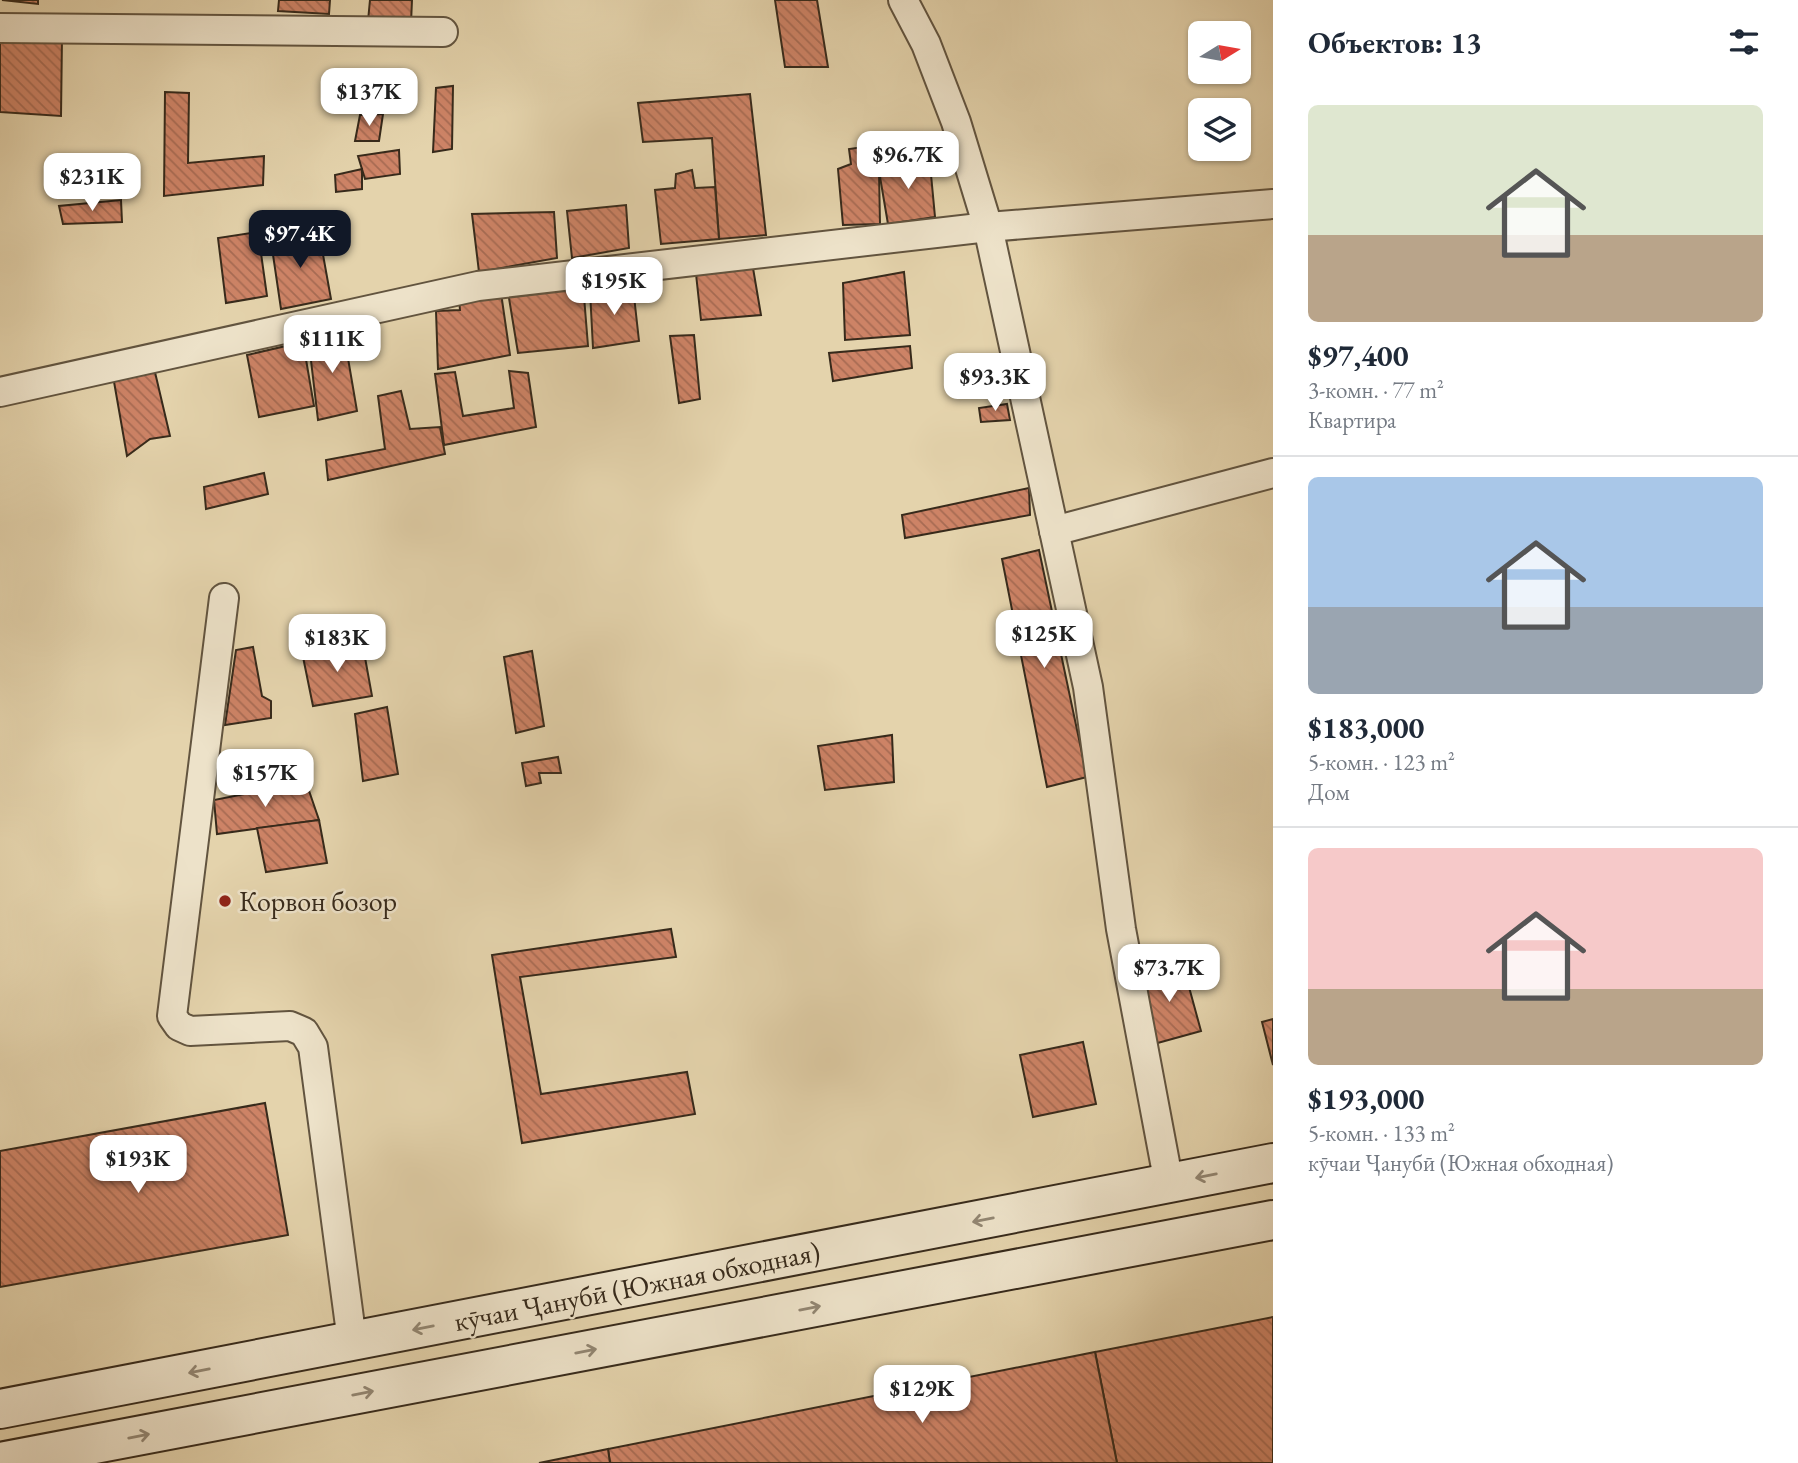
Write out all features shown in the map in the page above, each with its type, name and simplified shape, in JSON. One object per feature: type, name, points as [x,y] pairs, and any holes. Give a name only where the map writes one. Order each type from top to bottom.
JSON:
[{"type":"main road","name":"кӯчаи Ҷанубӣ (Южная обходная)","points":[[0,1409],[1273,1163]]},
{"type":"main road","name":"кӯчаи Ҷанубӣ (Южная обходная)","points":[[0,1462],[1273,1220]]},
{"type":"street","points":[[903,0],[926,44],[956,121],[988,227],[1088,687],[1121,929],[1169,1184]]},
{"type":"street","points":[[0,28],[443,32]]},
{"type":"street","points":[[0,392],[478,286],[988,227],[1273,204]]},
{"type":"street","points":[[1054,531],[1273,473]]},
{"type":"street","points":[[224,598],[172,1016],[178,1026],[190,1031],[290,1026],[304,1032],[313,1047],[352,1341]]},
{"type":"building","points":[[2,0],[38,0],[38,4]]},
{"type":"building","points":[[279,0],[330,0],[329,14],[278,11]]},
{"type":"building","points":[[370,0],[412,0],[411,23],[368,21]]},
{"type":"building","points":[[775,0],[817,0],[828,67],[785,67]]},
{"type":"building","points":[[0,33],[62,37],[61,116],[0,112]]},
{"type":"building","points":[[453,86],[452,149],[433,152],[436,88]]},
{"type":"building","points":[[165,92],[189,93],[188,163],[264,156],[263,185],[164,196]]},
{"type":"building","points":[[750,94],[766,235],[719,239],[712,138],[643,142],[638,103]]},
{"type":"building","points":[[383,114],[379,141],[355,141],[360,115]]},
{"type":"building","points":[[863,147],[868,164],[879,171],[880,224],[843,225],[838,169],[851,164],[849,149]]},
{"type":"building","points":[[399,150],[400,174],[365,179],[358,156]]},
{"type":"building","points":[[915,153],[918,164],[930,164],[935,217],[888,224],[879,171],[896,169],[898,156]]},
{"type":"building","points":[[362,169],[362,189],[336,192],[335,175]]},
{"type":"building","points":[[692,170],[695,188],[715,187],[719,239],[661,244],[655,190],[675,188],[676,174]]},
{"type":"building","points":[[121,200],[122,222],[63,224],[59,206]]},
{"type":"building","points":[[626,205],[629,248],[572,258],[567,211]]},
{"type":"building","points":[[554,212],[557,258],[479,272],[472,214]]},
{"type":"building","points":[[305,228],[307,241],[320,238],[331,299],[281,309],[272,248],[284,244],[282,232]]},
{"type":"building","points":[[258,232],[267,296],[226,303],[218,238]]},
{"type":"building","points":[[753,268],[761,315],[701,320],[696,274]]},
{"type":"building","points":[[904,272],[910,335],[845,340],[843,283]]},
{"type":"building","points":[[583,284],[588,346],[518,353],[508,292]]},
{"type":"building","points":[[633,287],[639,341],[593,348],[590,291]]},
{"type":"building","points":[[501,293],[510,355],[438,369],[436,311],[460,310],[459,299]]},
{"type":"building","points":[[343,329],[357,411],[318,420],[308,335]]},
{"type":"building","points":[[694,335],[700,399],[679,403],[670,336]]},
{"type":"building","points":[[303,342],[314,406],[259,417],[247,355]]},
{"type":"building","points":[[910,346],[912,368],[833,381],[829,353]]},
{"type":"building","points":[[154,368],[170,436],[150,439],[127,456],[113,376]]},
{"type":"building","points":[[509,371],[528,373],[536,427],[444,445],[435,374],[455,372],[463,416],[514,408]]},
{"type":"building","points":[[401,391],[410,429],[440,427],[445,454],[328,480],[326,460],[385,449],[378,396]]},
{"type":"building","points":[[1007,404],[1010,420],[981,422],[979,408]]},
{"type":"building","points":[[264,473],[268,494],[206,509],[204,487]]},
{"type":"building","points":[[1029,488],[1030,515],[905,538],[902,515]]},
{"type":"building","points":[[1039,550],[1087,777],[1047,787],[1002,559]]},
{"type":"building","points":[[362,641],[372,696],[313,706],[302,652]]},
{"type":"building","points":[[253,647],[262,696],[271,701],[271,718],[225,725],[236,650]]},
{"type":"building","points":[[532,651],[544,726],[516,733],[504,657]]},
{"type":"building","points":[[387,707],[398,774],[363,781],[355,714]]},
{"type":"building","points":[[892,735],[894,782],[825,790],[818,746]]},
{"type":"building","points":[[558,757],[561,773],[539,773],[541,783],[526,786],[522,763]]},
{"type":"building","points":[[306,782],[319,820],[217,834],[214,800]]},
{"type":"building","points":[[319,820],[327,863],[266,872],[257,828]]},
{"type":"building","points":[[671,929],[676,957],[520,977],[541,1094],[687,1072],[695,1114],[522,1143],[492,955]]},
{"type":"building","points":[[1183,965],[1201,1031],[1154,1044],[1136,978]]},
{"type":"building","points":[[1273,1019],[1273,1065],[1262,1022]]},
{"type":"building","points":[[1083,1042],[1096,1104],[1033,1117],[1020,1055]]},
{"type":"building","points":[[265,1103],[288,1235],[0,1287],[0,1151]]},
{"type":"building","points":[[1273,1317],[1273,1463],[1117,1463],[1095,1352]]},
{"type":"building","points":[[1095,1352],[1117,1463],[610,1463],[608,1449]]},
{"type":"building","points":[[608,1449],[610,1463],[539,1463]]},
{"type":"place","name":"Корвон бозор","points":[[225,901]]}]
